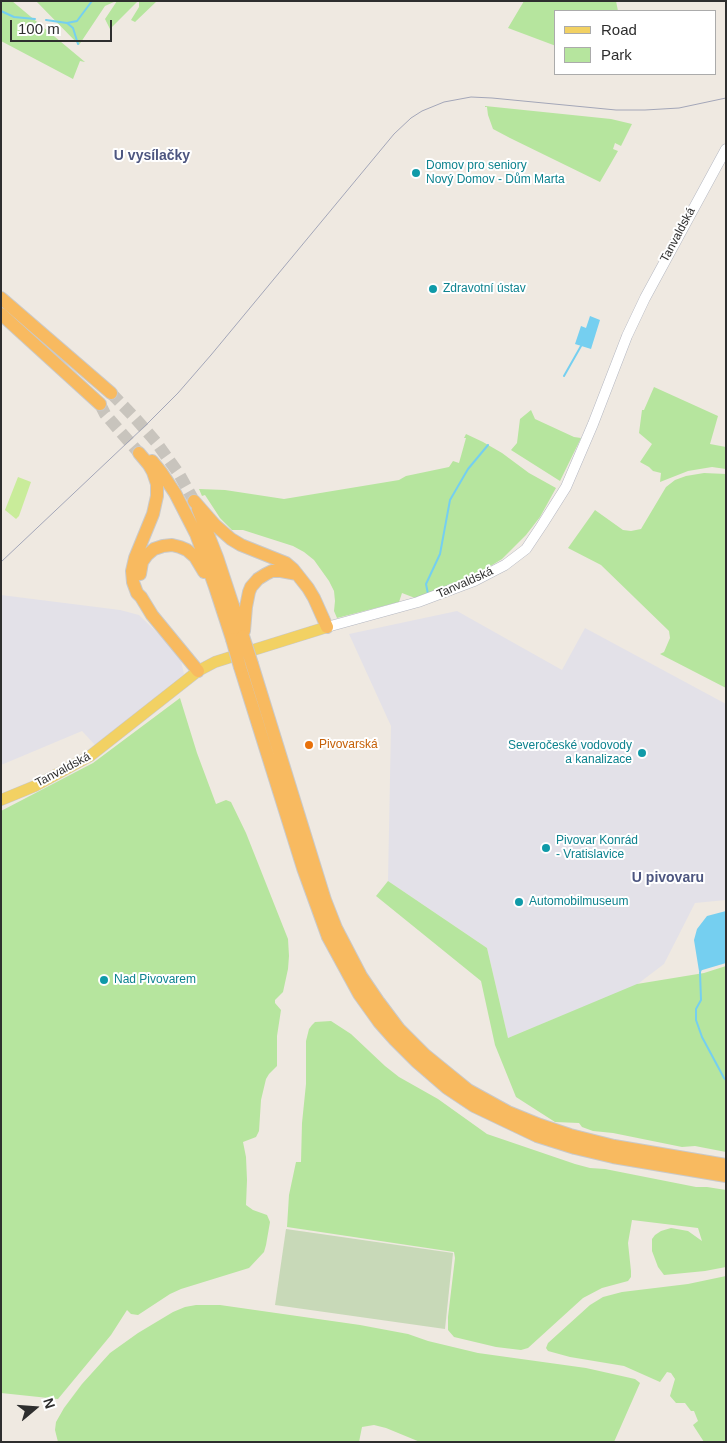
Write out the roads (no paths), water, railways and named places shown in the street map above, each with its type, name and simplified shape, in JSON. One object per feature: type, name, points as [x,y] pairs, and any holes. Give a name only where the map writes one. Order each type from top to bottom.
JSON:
[{"type":"highway","points":[[1,298],[111,393]]},
{"type":"highway","points":[[1,314],[100,404]]},
{"type":"highway","points":[[198,671],[152,615],[134,588],[132,572],[135,558],[156,506],[157,496],[153,472],[141,451],[161,472],[196,534],[246,666],[303,868],[346,961],[359,994],[379,1022],[417,1062],[447,1088],[474,1106],[537,1136],[612,1157],[726,1176]]},
{"type":"highway","points":[[235,636],[217,557],[194,501],[215,525],[231,539],[286,563],[297,574],[314,598],[327,627]]},
{"type":"highway","points":[[142,599],[139,581],[140,570],[142,562],[147,555],[154,549],[163,546],[180,546],[200,563],[211,592],[235,636]]},
{"type":"highway","points":[[235,636],[246,607],[249,592],[255,582],[272,571],[297,574]]},
{"type":"highway","points":[[346,961],[361,976],[399,1029],[425,1055],[461,1084],[508,1112],[570,1135],[614,1146],[726,1165]]},
{"type":"main road","name":"Tanvaldská","points":[[1,800],[35,786],[90,756],[198,671],[215,662],[327,627],[418,602],[474,581],[504,565],[526,549],[566,487],[593,424],[630,328],[726,149]]},
{"type":"water","points":[[590,316],[600,320],[591,349],[575,344],[581,326],[586,328]]},
{"type":"water","points":[[726,911],[726,963],[699,971],[694,940],[697,929],[707,916]]},
{"type":"waterway","points":[[67,23],[77,21],[92,1]]},
{"type":"waterway","points":[[1,11],[14,17],[35,19]]},
{"type":"waterway","points":[[46,20],[67,23],[73,28],[78,44]]},
{"type":"waterway","points":[[564,376],[581,346]]},
{"type":"waterway","points":[[428,594],[426,584],[440,554],[450,500],[468,469],[488,445]]},
{"type":"waterway","points":[[701,969],[701,1000],[696,1009],[696,1020],[702,1037],[726,1080]]},
{"type":"tunnel","points":[[111,393],[156,442],[179,474],[194,501]]},
{"type":"tunnel","points":[[100,404],[105,414],[139,453]]},
{"type":"tram line","points":[[1,562],[178,393],[394,134],[411,118],[444,102],[471,97],[616,110],[679,108],[726,98]]},
{"type":"place","name":"Domov pro seniory Nový Domov - Dům Marta","points":[[416,173]]},
{"type":"place","name":"Zdravotní ústav","points":[[433,289]]},
{"type":"place","name":"Pivovarská","points":[[309,745]]},
{"type":"place","name":"Severočeské vodovody a kanalizace","points":[[642,753]]},
{"type":"place","name":"Pivovar Konrád - Vratislavice","points":[[546,848]]},
{"type":"place","name":"Automobilmuseum","points":[[519,902]]},
{"type":"place","name":"Nad Pivovarem","points":[[104,980]]},
{"type":"district","name":"U vysílačky","points":[[152,156]]},
{"type":"district","name":"U pivovaru","points":[[668,878]]}]
